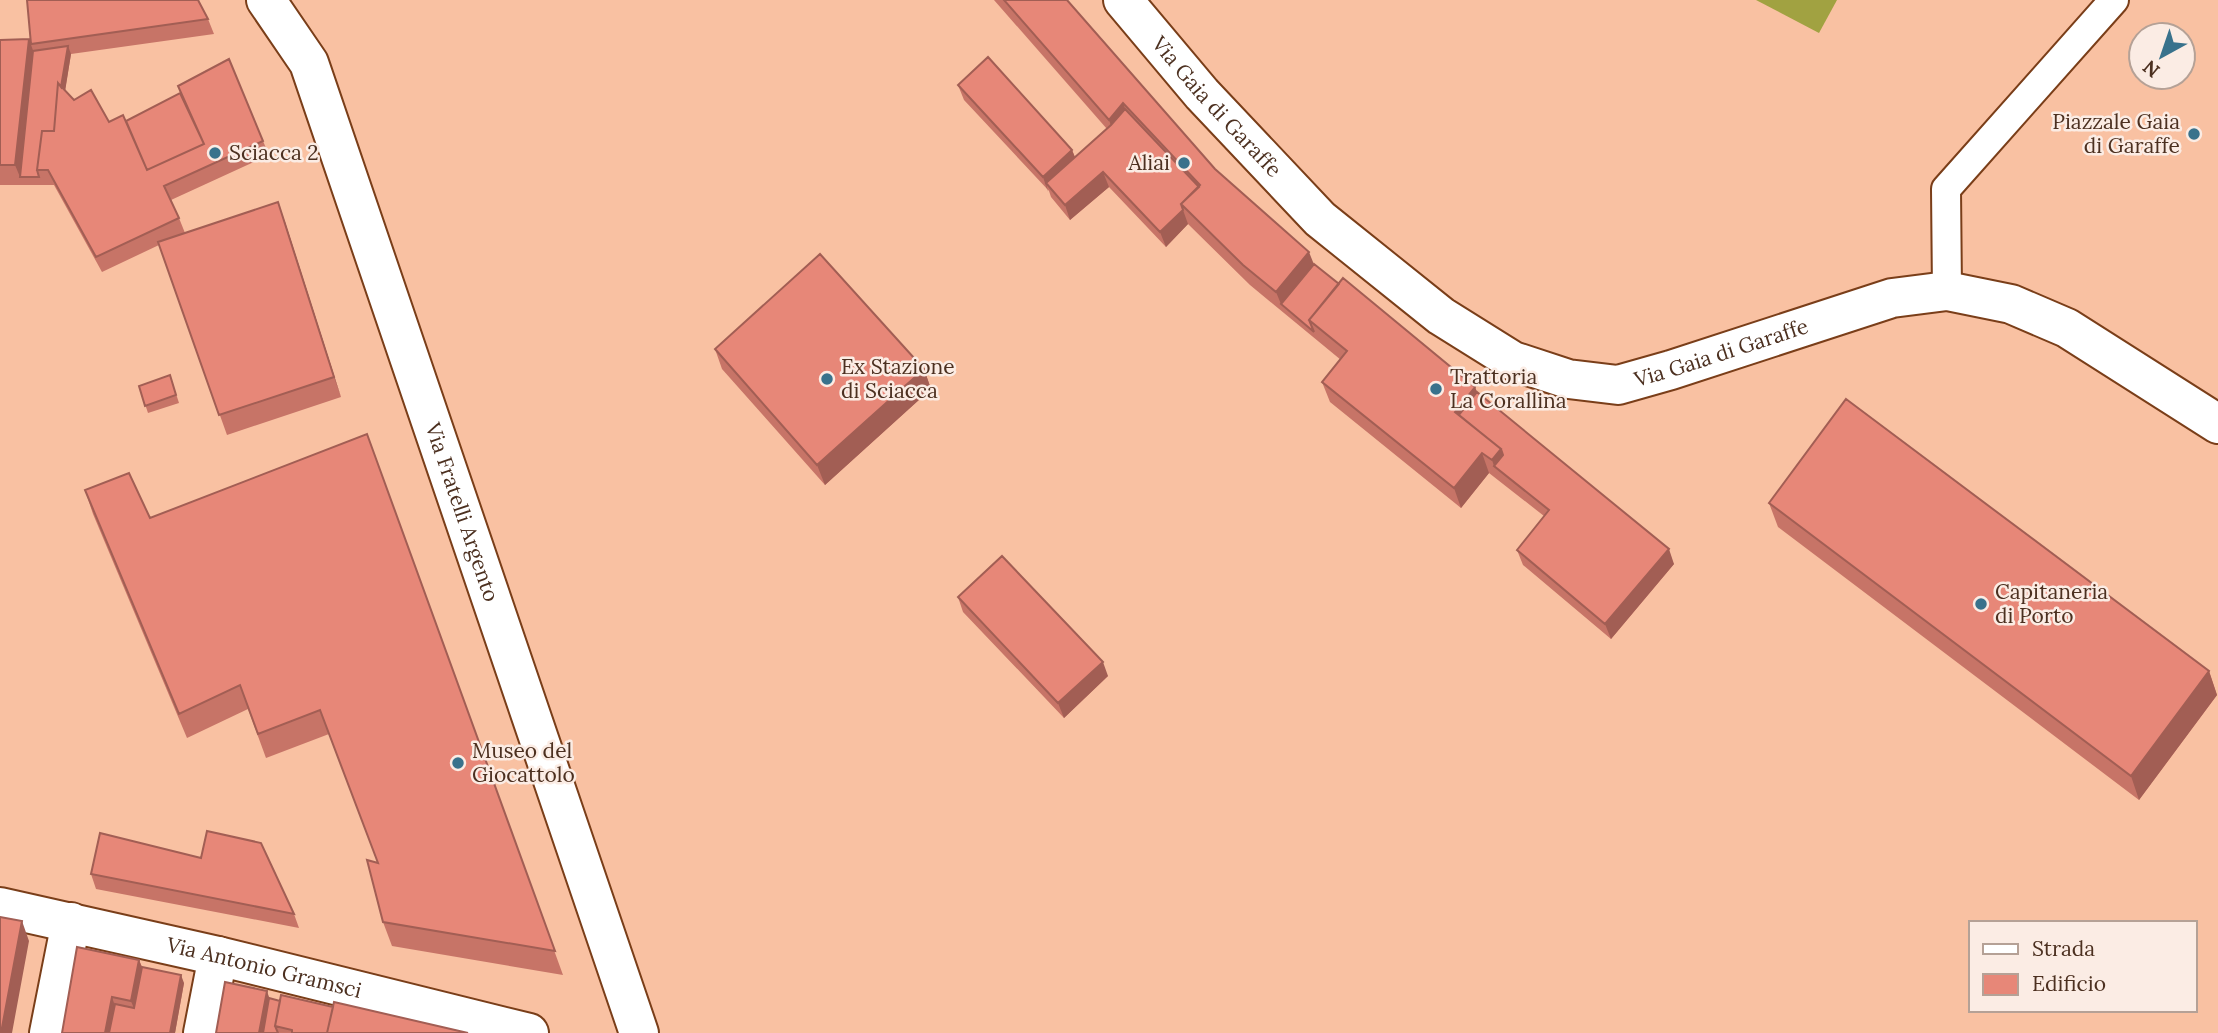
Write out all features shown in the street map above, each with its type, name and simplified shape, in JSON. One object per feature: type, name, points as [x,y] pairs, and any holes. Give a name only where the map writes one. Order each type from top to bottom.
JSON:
[{"type":"street","name":"Via Fratelli Argento","points":[[267,0],[309,63],[639,1033]]},
{"type":"street","name":"Via Gaia di Garaffe","points":[[1123,0],[1202,94],[1320,219],[1441,316],[1513,361],[1568,379],[1618,385],[1892,298],[1947,291],[2011,304],[2067,328],[2218,424]]},
{"type":"street","name":"Via Antonio Gramsci","points":[[0,907],[218,956],[529,1033]]},
{"type":"street","points":[[49,1033],[71,922]]},
{"type":"street","points":[[203,1033],[218,956]]},
{"type":"lane","points":[[1947,291],[1946,189],[2114,0]]},
{"type":"shaded area","points":[[1756,0],[1837,0],[1819,33]]},
{"type":"building","points":[[27,0],[198,0],[208,19],[31,44]]},
{"type":"building","points":[[1004,0],[1067,0],[1215,169],[1309,252],[1276,292],[1243,265],[1181,204],[1200,185],[1123,103],[1109,120]]},
{"type":"building","points":[[29,39],[15,165],[0,165],[0,40]]},
{"type":"building","points":[[68,46],[61,87],[58,83],[54,131],[42,131],[37,170],[39,177],[20,177],[33,51]]},
{"type":"building","points":[[988,57],[1072,150],[1043,177],[958,85]]},
{"type":"building","points":[[229,59],[263,141],[164,186],[179,218],[96,257],[48,170],[37,170],[42,131],[54,131],[58,83],[74,100],[91,90],[109,122],[123,115],[147,170],[204,144],[178,86]]},
{"type":"building","points":[[180,93],[204,144],[147,170],[126,121]]},
{"type":"building","points":[[1125,109],[1199,187],[1181,204],[1183,210],[1160,232],[1103,172],[1065,205],[1046,183],[1111,125]]},
{"type":"building","points":[[278,202],[334,377],[219,415],[158,242]]},
{"type":"building","name":"Ex Stazione di Sciacca","points":[[820,254],[924,369],[817,465],[715,349]]},
{"type":"building","points":[[1314,264],[1339,284],[1309,320],[1314,332],[1281,304]]},
{"type":"building","points":[[1343,278],[1475,387],[1455,412],[1501,449],[1492,460],[1482,453],[1454,488],[1322,382],[1347,351],[1309,320]]},
{"type":"building","points":[[170,375],[176,395],[145,406],[139,386]]},
{"type":"building","points":[[1477,392],[1669,549],[1605,624],[1517,550],[1549,510],[1494,466],[1503,455],[1501,449],[1459,415]]},
{"type":"building","points":[[1846,399],[2209,671],[2131,776],[1769,503]]},
{"type":"building","points":[[367,434],[555,951],[383,922],[367,860],[378,863],[320,710],[258,734],[240,685],[179,714],[85,490],[129,473],[150,518]]},
{"type":"building","points":[[1002,556],[1103,662],[1058,703],[958,597]]},
{"type":"building","points":[[207,831],[261,843],[294,914],[91,874],[100,833],[201,858]]},
{"type":"building","points":[[0,917],[22,921],[1,1033],[0,1033]]},
{"type":"building","points":[[77,947],[139,960],[131,1001],[112,997],[105,1033],[62,1033]]},
{"type":"building","points":[[142,967],[181,975],[170,1033],[109,1033],[115,1004],[134,1008]]},
{"type":"building","points":[[225,982],[267,991],[259,1033],[216,1033]]},
{"type":"building","points":[[281,995],[333,1007],[327,1033],[292,1033],[292,1030],[275,1026]]},
{"type":"building","points":[[269,998],[280,1001],[275,1026],[278,1033],[263,1033]]},
{"type":"building","points":[[334,1002],[468,1033],[327,1033]]},
{"type":"place","name":"Piazzale Gaia di Garaffe","points":[[2194,134]]},
{"type":"place","name":"Sciacca 2","points":[[215,153]]},
{"type":"place","name":"Aliai","points":[[1184,163]]},
{"type":"place","name":"Ex Stazione di Sciacca","points":[[827,379]]},
{"type":"place","name":"Trattoria La Corallina","points":[[1436,389]]},
{"type":"place","name":"Capitaneria di Porto","points":[[1981,604]]},
{"type":"place","name":"Museo del Giocattolo","points":[[458,763]]}]
